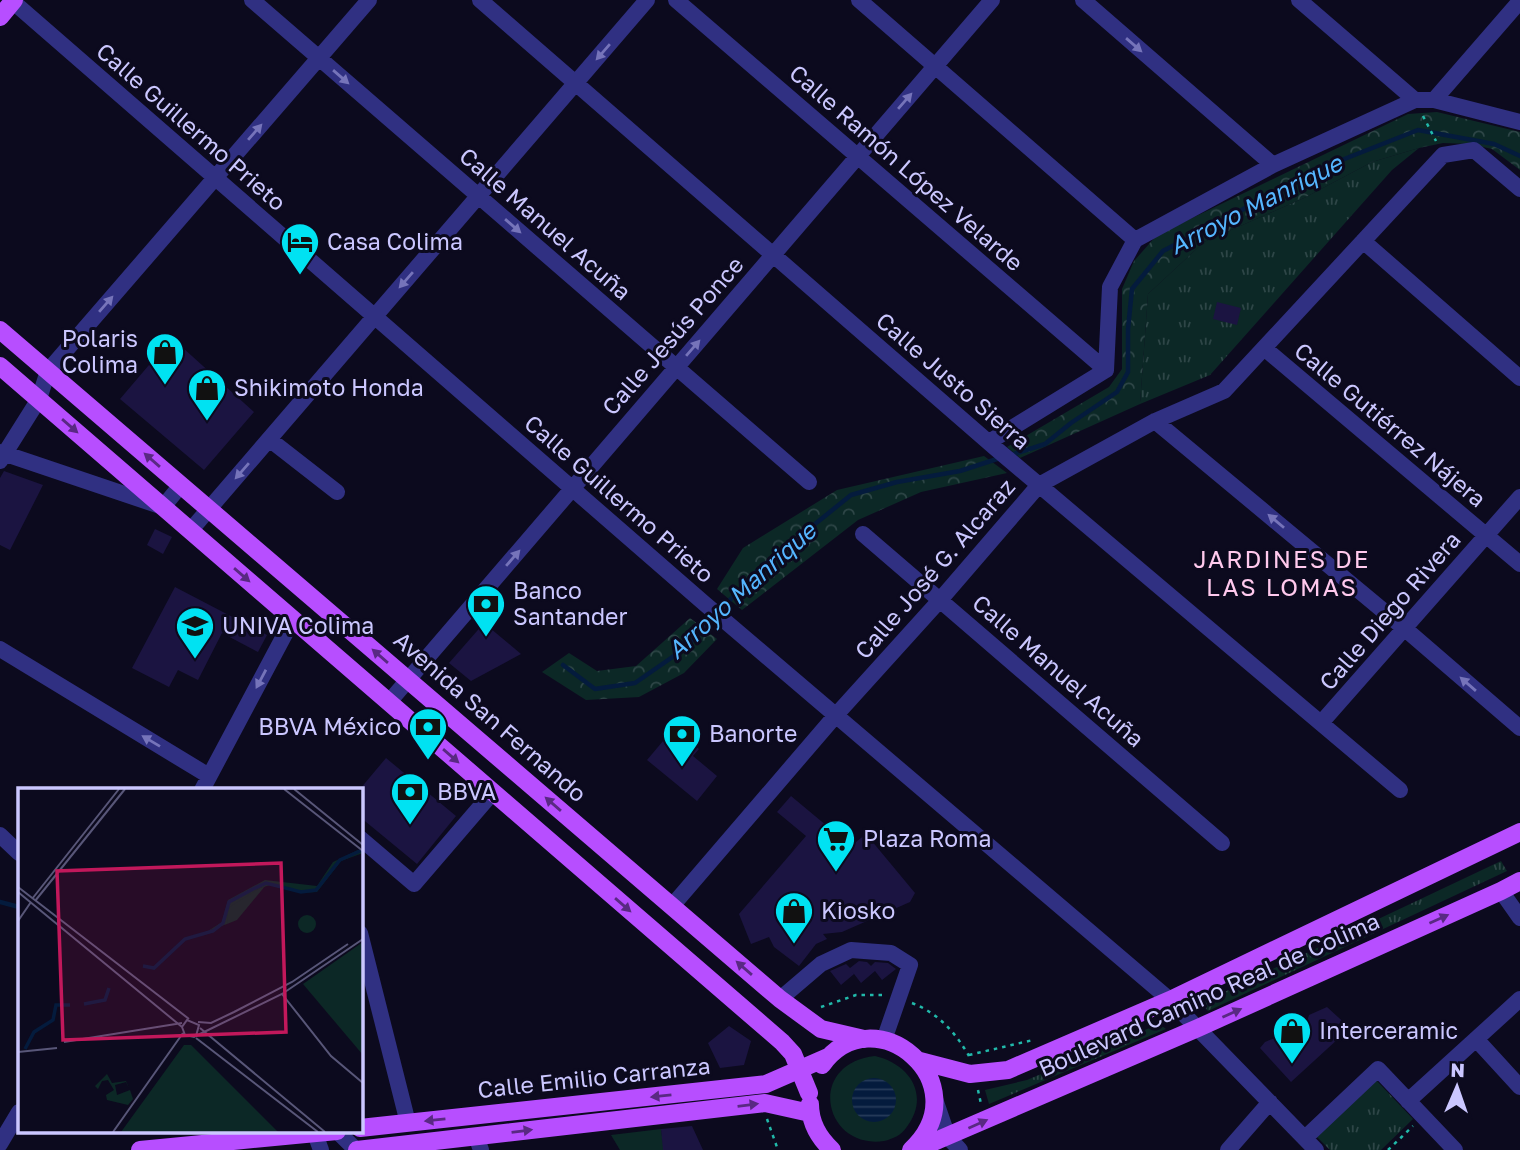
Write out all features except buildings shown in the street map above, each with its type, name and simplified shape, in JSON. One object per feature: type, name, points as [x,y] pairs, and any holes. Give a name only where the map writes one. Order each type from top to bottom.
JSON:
[{"type":"main road","points":[[0,17],[13,1]]},
{"type":"main road","name":"Avenida San Fernando","points":[[0,330],[780,999],[821,1029],[864,1039],[884,1040]]},
{"type":"main road","points":[[0,366],[782,1042],[793,1055],[809,1093],[814,1141],[831,1150]]},
{"type":"main road","name":"Boulevard Camino Real de Colima","points":[[884,1040],[904,1047],[920,1061],[970,1074],[1007,1070],[1170,1000],[1520,832]]},
{"type":"main road","points":[[570,859],[589,834]]},
{"type":"main road","name":"Boulevard Camino Real de Colima","points":[[913,1150],[954,1143],[1520,881]]},
{"type":"main road","name":"Calle Emilio Carranza","points":[[362,1128],[766,1084],[828,1057],[844,1045],[864,1039]]},
{"type":"main road","points":[[809,1093],[815,1073],[828,1057]]},
{"type":"main road","points":[[913,1150],[923,1139],[932,1120],[935,1099],[931,1079],[920,1061]]},
{"type":"main road","name":"Calle Emilio Carranza","points":[[365,1149],[479,1143],[765,1103],[810,1113]]},
{"type":"main road","points":[[140,1150],[317,1138],[334,1132]]},
{"type":"street","name":"Calle Manuel Acuña","points":[[252,0],[809,482]]},
{"type":"street","points":[[180,485],[163,507],[1,456],[39,399],[48,371],[369,0]]},
{"type":"street","name":"Calle Justo Sierra","points":[[480,0],[991,445],[1400,790]]},
{"type":"street","points":[[191,531],[647,0]]},
{"type":"street","name":"Calle Ramón López Velarde","points":[[676,0],[1106,370]]},
{"type":"street","points":[[859,0],[1135,240]]},
{"type":"street","name":"Calle Jesús Ponce","points":[[389,702],[992,0]]},
{"type":"street","points":[[1083,0],[1273,165]]},
{"type":"street","points":[[1299,0],[1415,100]]},
{"type":"street","name":"Calle Guillermo Prieto","points":[[13,1],[705,604],[1170,1000],[1310,1144]]},
{"type":"street","points":[[1434,100],[1518,2]]},
{"type":"street","points":[[991,445],[1106,370],[1110,287],[1135,240],[1273,165],[1415,100],[1434,100],[1520,122]]},
{"type":"street","name":"Calle José G. Alcaraz","points":[[672,906],[836,715],[940,600],[1032,480],[1224,391],[1443,155],[1474,150],[1520,189]]},
{"type":"street","points":[[1363,240],[1520,377]]},
{"type":"street","name":"Calle Gutiérrez Nájera","points":[[1264,348],[1520,564]]},
{"type":"street","points":[[1155,421],[1520,728]]},
{"type":"street","points":[[269,439],[337,492]]},
{"type":"street","name":"Calle Diego Rivera","points":[[1321,723],[1520,497]]},
{"type":"street","name":"Calle Manuel Acuña","points":[[863,534],[1222,843]]},
{"type":"street","points":[[0,649],[205,783],[293,619]]},
{"type":"street","points":[[362,840],[414,884],[493,792]]},
{"type":"street","points":[[0,835],[18,852]]},
{"type":"street","points":[[1501,891],[1520,918]]},
{"type":"street","points":[[362,941],[408,1123]]},
{"type":"street","points":[[780,999],[821,964],[852,950],[891,953],[910,965],[884,1040]]},
{"type":"street","points":[[1408,1101],[1520,999]]},
{"type":"street","points":[[1476,1039],[1520,1087]]},
{"type":"street","points":[[1310,1144],[1378,1069],[1455,1150]]},
{"type":"street","points":[[935,1099],[954,1143]]},
{"type":"street","points":[[1228,1150],[1270,1102]]},
{"type":"street","points":[[0,1144],[18,1114]]},
{"type":"street","points":[[339,1132],[365,1149]]},
{"type":"path","points":[[1426,121],[1437,143]]},
{"type":"path","points":[[1388,1150],[1423,1117]]},
{"type":"green space","points":[[1437,112],[1520,132],[1520,170],[1492,149],[1470,144],[1443,143],[1419,148],[1372,162],[1304,198],[1204,242],[1148,294],[1140,404],[1020,458],[1007,447],[1109,387],[1122,369],[1122,289],[1134,261],[1157,235],[1408,114]]},
{"type":"green space","points":[[1419,148],[1392,170],[1210,375],[1140,404],[1148,294],[1204,242],[1304,198],[1372,162]]},
{"type":"green space","points":[[984,456],[1007,473],[921,492],[858,520],[742,610],[717,589],[743,548],[837,490]]},
{"type":"green space","points":[[690,618],[717,639],[684,673],[639,697],[586,700],[542,672],[569,653],[597,671],[636,666]]},
{"type":"green space","points":[[1501,861],[1507,871],[1208,1011],[1201,1003]]},
{"type":"green space","points":[[1159,1024],[1166,1029],[989,1104],[985,1090],[1027,1080]]},
{"type":"green space","points":[[875,1056],[898,1066],[907,1074],[916,1093],[917,1104],[906,1128],[902,1133],[884,1141],[864,1140],[847,1133],[836,1120],[831,1105],[831,1089],[838,1074],[853,1062]]},
{"type":"green space","points":[[1376,1080],[1413,1119],[1381,1150],[1330,1150],[1316,1136]]},
{"type":"green space","points":[[661,1129],[664,1150],[620,1150],[611,1135]]},
{"type":"water","points":[[874,1078],[889,1085],[896,1100],[889,1115],[874,1122],[859,1115],[852,1100],[859,1085]]},
{"type":"waterway","name":"Arroyo Manrique","points":[[1011,455],[1045,444],[1117,392],[1128,372],[1132,289],[1163,251],[1324,167],[1418,130],[1494,144],[1520,156]]},
{"type":"waterway","name":"Arroyo Manrique","points":[[563,665],[595,689],[635,683],[684,649],[758,570],[851,495],[897,482],[960,471],[1000,458]]},
{"type":"waterway","name":"Arroyo Manrique","points":[[0,902],[18,907]]},
{"type":"place","name":"Casa Colima","points":[[300,276]]},
{"type":"place","name":"Polaris Colima","points":[[165,386]]},
{"type":"place","name":"Shikimoto Honda","points":[[207,422]]},
{"type":"place","name":"Banco Santander","points":[[486,638]]},
{"type":"place","name":"UNIVA Colima","points":[[195,660]]},
{"type":"place","name":"BBVA México","points":[[428,761]]},
{"type":"place","name":"Banorte","points":[[682,768]]},
{"type":"place","name":"BBVA","points":[[410,826]]},
{"type":"place","name":"Plaza Roma","points":[[836,873]]},
{"type":"place","name":"Kiosko","points":[[794,945]]},
{"type":"place","name":"Interceramic","points":[[1292,1065]]},
{"type":"district","name":"JARDINES DE LAS LOMAS","points":[[1282,574]]}]
